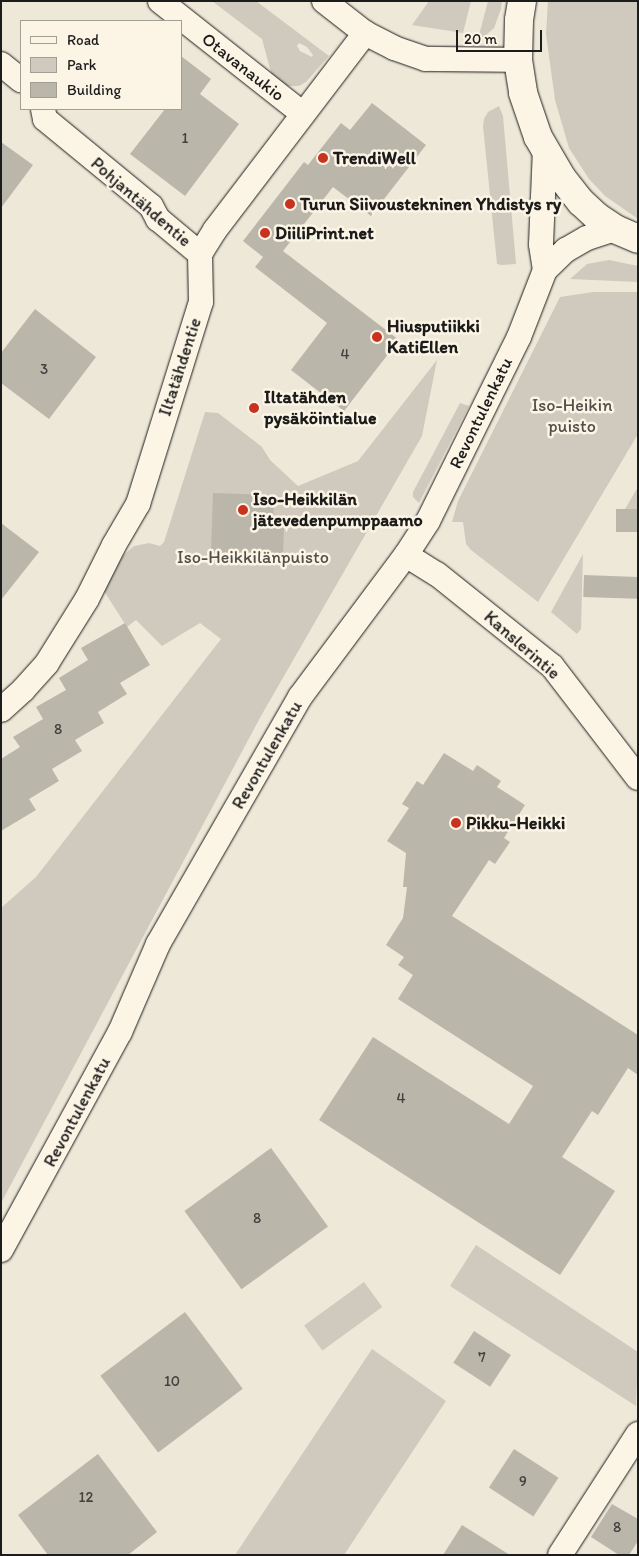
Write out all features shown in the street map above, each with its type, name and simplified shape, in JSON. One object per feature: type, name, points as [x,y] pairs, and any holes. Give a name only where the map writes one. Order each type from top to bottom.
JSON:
[{"type":"street","name":"Otavanaukio","points":[[160,1],[303,114]]},
{"type":"street","points":[[324,1],[365,33],[394,48],[426,59],[518,60]]},
{"type":"street","points":[[522,1],[519,20],[518,60],[529,113],[545,150],[562,178],[581,202],[596,216],[626,234]]},
{"type":"street","points":[[200,254],[215,230],[365,33]]},
{"type":"street","points":[[1,64],[20,79]]},
{"type":"street","name":"Pohjantähdentie","points":[[43,110],[45,119],[151,206],[158,219],[200,254]]},
{"type":"street","points":[[545,150],[541,244],[545,270]]},
{"type":"street","name":"Revontulenkatu","points":[[1,1250],[120,1032],[158,944],[300,697],[406,555],[428,521],[518,337],[545,270],[566,250],[587,238],[626,234]]},
{"type":"street","name":"Iltatähdentie","points":[[1,710],[23,690],[47,663],[87,599],[114,545],[138,504],[201,302],[200,254]]},
{"type":"street","name":"Kanslerintie","points":[[406,555],[437,574],[552,666],[638,778]]},
{"type":"street","points":[[560,1555],[638,1434]]},
{"type":"green space","points":[[212,1],[256,1],[329,56],[306,82],[299,86],[287,86],[272,76],[262,39]],"holes":[[[299,43],[307,47],[313,55],[312,57],[300,51],[297,46]]]},
{"type":"green space","points":[[429,1],[471,1],[463,33],[412,25]]},
{"type":"green space","points":[[488,1],[502,1],[501,9],[494,28],[478,39]]},
{"type":"green space","points":[[548,1],[638,1],[638,219],[605,196],[589,179],[569,148],[555,100],[546,34]]},
{"type":"green space","points":[[499,106],[503,116],[516,264],[501,265],[497,264],[483,126],[488,112]]},
{"type":"green space","points":[[609,260],[638,266],[638,282],[570,279],[587,264]]},
{"type":"green space","name":"Iso-Heikin puisto","points":[[593,292],[638,292],[638,434],[538,602],[471,550],[466,544],[463,522],[452,522],[458,501],[560,297]]},
{"type":"green space","name":"Iso-Heikkilänpuisto","points":[[437,360],[422,436],[261,716],[1,1203],[1,908],[36,877],[221,639],[200,623],[162,646],[136,620],[127,627],[104,591],[118,560],[134,546],[149,543],[160,546],[164,542],[205,412],[218,413],[262,447],[270,460],[298,486],[358,461]]},
{"type":"green space","points":[[460,403],[469,406],[419,503],[413,497],[413,492]]},
{"type":"green space","points":[[638,487],[638,509],[625,509]]},
{"type":"green space","points":[[583,554],[581,629],[577,634],[551,612]]},
{"type":"green space","points":[[476,1245],[638,1352],[636,1406],[450,1286]]},
{"type":"green space","points":[[364,1282],[382,1307],[322,1351],[304,1325]]},
{"type":"green space","points":[[372,1349],[446,1401],[344,1555],[235,1555]]},
{"type":"building","points":[[182,57],[211,79],[200,94],[239,124],[185,196],[130,154],[164,110],[182,110]]},
{"type":"building","points":[[372,103],[426,145],[371,216],[333,187],[283,251],[399,340],[344,411],[291,370],[327,323],[255,267],[263,257],[243,241],[304,162],[308,165],[341,123],[350,130]]},
{"type":"building","points":[[1,142],[33,165],[1,208]]},
{"type":"building","points":[[35,309],[96,357],[49,419],[1,383],[1,353]]},
{"type":"building","name":"Iso-Heikkilän jätevedenpumppaamo","points":[[213,493],[274,495],[273,524],[284,524],[283,555],[211,552]]},
{"type":"building","points":[[616,509],[638,509],[638,532],[616,532]]},
{"type":"building","points":[[1,523],[39,552],[1,600]]},
{"type":"building","points":[[584,575],[638,577],[637,599],[583,597]]},
{"type":"building","points":[[125,623],[150,665],[120,683],[127,694],[98,712],[104,723],[75,740],[82,751],[52,769],[59,781],[29,799],[36,810],[1,831],[1,759],[20,747],[13,737],[43,719],[36,707],[66,690],[59,678],[88,660],[81,648]]},
{"type":"building","points":[[444,753],[473,771],[477,765],[501,781],[497,787],[525,805],[504,838],[510,842],[495,864],[489,860],[452,916],[638,1035],[638,1075],[628,1068],[598,1115],[592,1111],[562,1157],[615,1191],[560,1275],[319,1120],[373,1037],[509,1124],[533,1086],[398,999],[413,975],[398,965],[404,957],[386,945],[403,918],[407,887],[403,887],[406,853],[387,841],[409,808],[402,804],[417,781],[423,785]]},
{"type":"building","points":[[271,1148],[328,1226],[241,1289],[184,1211]]},
{"type":"building","points":[[185,1312],[243,1389],[158,1452],[100,1376]]},
{"type":"building","points":[[474,1331],[511,1355],[490,1387],[453,1363]]},
{"type":"building","points":[[514,1449],[558,1478],[533,1516],[489,1488]]},
{"type":"building","points":[[98,1454],[157,1532],[128,1555],[48,1555],[18,1515]]},
{"type":"building","points":[[612,1504],[638,1519],[638,1541],[629,1555],[619,1555],[591,1537]]},
{"type":"building","points":[[462,1525],[510,1555],[443,1555]]},
{"type":"place","name":"TrendiWell","points":[[323,158]]},
{"type":"place","name":"Turun Siivoustekninen Yhdistys ry","points":[[290,204]]},
{"type":"place","name":"DiiliPrint.net","points":[[265,233]]},
{"type":"place","name":"Hiusputiikki KatiEllen","points":[[377,337]]},
{"type":"place","name":"Iltatähden pysäköintialue","points":[[254,408]]},
{"type":"place","name":"Iso-Heikkilän jätevedenpumppaamo","points":[[243,510]]},
{"type":"place","name":"Pikku-Heikki","points":[[456,823]]}]
